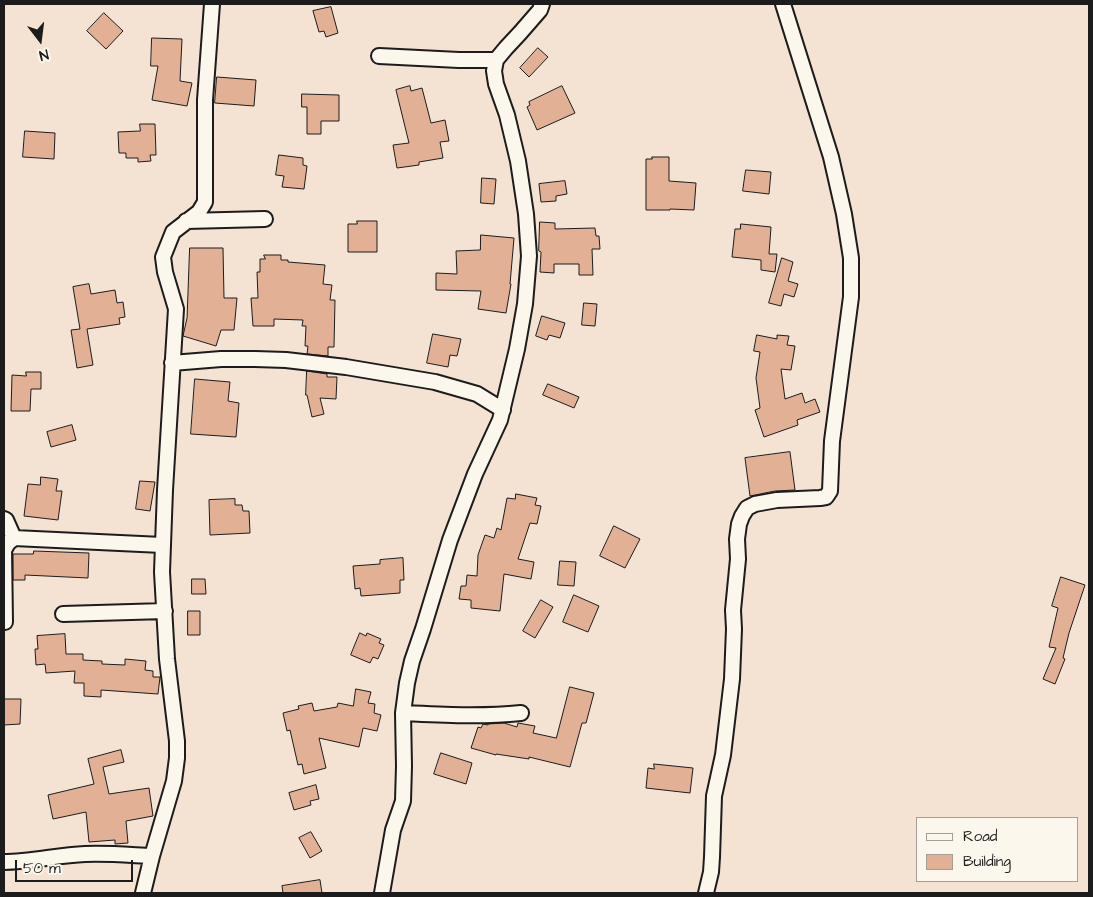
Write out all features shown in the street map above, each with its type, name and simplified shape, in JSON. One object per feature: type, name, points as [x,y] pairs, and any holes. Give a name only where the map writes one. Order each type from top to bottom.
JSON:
[{"type":"street","points":[[143,893],[174,781],[178,741],[167,659],[162,572],[176,309],[165,272],[163,257],[173,232],[199,212],[205,202],[205,100],[212,4]]},
{"type":"street","points":[[382,893],[393,830],[403,801],[403,713],[412,661],[450,540],[475,474],[500,420],[517,349],[525,304],[529,256],[526,214],[518,160],[494,71],[496,60],[540,10],[542,4]]},
{"type":"street","points":[[706,893],[711,872],[714,796],[723,755],[732,679],[739,524],[747,508],[754,504],[777,500],[820,498],[826,497],[830,492],[832,441],[851,297],[851,258],[844,214],[831,157],[783,4]]},
{"type":"street","points":[[379,56],[496,60]]},
{"type":"street","points":[[186,221],[265,219]]},
{"type":"street","points":[[172,363],[255,359],[286,360],[346,367],[435,382],[477,394],[502,410]]},
{"type":"street","points":[[4,519],[14,538]]},
{"type":"street","points":[[5,622],[4,550],[14,538],[162,545]]},
{"type":"street","points":[[63,614],[165,611]]},
{"type":"street","points":[[403,713],[460,716],[521,713]]},
{"type":"street","points":[[4,862],[23,862],[48,857],[86,854],[152,856]]},
{"type":"building","points":[[331,7],[338,33],[326,37],[324,31],[319,32],[313,11]]},
{"type":"building","points":[[104,13],[123,31],[106,49],[87,31]]},
{"type":"building","points":[[152,38],[182,39],[180,81],[192,83],[187,106],[152,100],[158,66],[151,66]]},
{"type":"building","points":[[538,48],[548,57],[529,77],[520,68]]},
{"type":"building","points":[[217,77],[256,80],[254,106],[215,103]]},
{"type":"building","points":[[410,86],[411,91],[422,88],[431,123],[445,120],[449,141],[440,142],[443,158],[419,162],[419,165],[397,168],[393,145],[409,143],[396,90]]},
{"type":"building","points":[[562,86],[575,113],[537,130],[527,107],[530,105],[529,102]]},
{"type":"building","points":[[302,94],[339,95],[339,121],[321,121],[321,134],[307,134],[307,107],[302,107]]},
{"type":"building","points":[[140,124],[155,124],[156,155],[150,155],[151,161],[138,162],[138,158],[126,158],[126,153],[119,153],[118,132],[140,131]]},
{"type":"building","points":[[25,131],[55,133],[54,159],[23,157]]},
{"type":"building","points":[[279,155],[303,158],[303,165],[307,166],[304,189],[282,187],[284,176],[276,175]]},
{"type":"building","points":[[652,157],[669,157],[669,181],[696,183],[694,210],[646,210],[646,159],[652,159]]},
{"type":"building","points":[[746,170],[771,172],[769,194],[743,191]]},
{"type":"building","points":[[482,178],[496,179],[494,204],[481,203]]},
{"type":"building","points":[[565,181],[567,194],[556,196],[556,201],[541,202],[539,184]]},
{"type":"building","points":[[357,221],[377,221],[377,252],[348,252],[348,224],[357,224]]},
{"type":"building","points":[[540,222],[555,223],[555,229],[595,228],[596,236],[599,236],[600,249],[592,249],[593,275],[579,275],[579,264],[554,264],[554,273],[540,272]]},
{"type":"building","points":[[741,224],[771,227],[769,254],[777,254],[775,272],[761,270],[761,260],[732,257],[735,229],[740,229]]},
{"type":"building","points":[[481,235],[514,238],[511,284],[506,313],[478,309],[481,291],[436,290],[436,273],[457,274],[456,251],[480,250]]},
{"type":"building","points":[[190,248],[223,248],[224,298],[237,298],[234,330],[221,330],[216,346],[183,336],[187,318]]},
{"type":"building","points":[[264,255],[281,255],[281,260],[288,260],[288,262],[325,265],[323,284],[332,285],[330,300],[335,300],[334,347],[328,347],[328,356],[307,354],[308,346],[305,346],[306,326],[302,326],[303,320],[274,319],[274,326],[253,326],[251,298],[258,298],[257,272],[260,272],[260,259],[265,259]]},
{"type":"building","points":[[782,258],[793,262],[788,281],[798,284],[794,297],[784,294],[781,306],[769,303]]},
{"type":"building","points":[[89,284],[91,294],[115,290],[117,303],[123,302],[125,317],[119,318],[120,324],[87,329],[93,365],[77,368],[71,330],[80,329],[73,287]]},
{"type":"building","points":[[584,303],[597,304],[595,326],[582,325]]},
{"type":"building","points":[[542,316],[565,323],[560,338],[549,335],[547,340],[536,336]]},
{"type":"building","points":[[433,334],[461,339],[457,356],[450,355],[448,367],[427,363]]},
{"type":"building","points":[[757,335],[777,339],[777,335],[789,336],[787,345],[795,346],[791,370],[781,369],[785,399],[802,393],[805,403],[815,399],[820,412],[797,420],[798,425],[764,437],[755,410],[760,408],[756,378],[760,352],[754,351]]},
{"type":"building","points":[[307,371],[327,374],[327,377],[337,377],[336,399],[320,398],[324,414],[312,417],[306,395]]},
{"type":"building","points":[[26,372],[41,372],[41,389],[31,389],[30,411],[11,411],[12,375],[26,376]]},
{"type":"building","points":[[195,379],[230,382],[228,401],[239,403],[236,437],[191,434]]},
{"type":"building","points":[[548,384],[579,397],[574,408],[543,395]]},
{"type":"building","points":[[72,425],[76,440],[51,447],[47,432]]},
{"type":"building","points":[[790,452],[795,490],[775,491],[750,496],[745,458]]},
{"type":"building","points":[[41,477],[58,479],[56,491],[62,491],[58,520],[24,516],[28,484],[40,485]]},
{"type":"building","points":[[140,481],[155,482],[150,511],[136,509]]},
{"type":"building","points":[[516,494],[537,498],[535,505],[541,506],[537,524],[530,523],[518,559],[534,562],[531,579],[504,574],[500,611],[471,608],[471,600],[459,599],[461,586],[466,586],[467,575],[477,576],[478,555],[485,535],[494,538],[497,528],[501,530],[507,498],[515,499]]},
{"type":"building","points":[[235,499],[235,505],[242,505],[243,511],[249,511],[250,533],[210,535],[209,500]]},
{"type":"building","points":[[614,526],[640,539],[625,568],[600,556]]},
{"type":"building","points":[[34,551],[89,553],[88,578],[25,575],[25,580],[13,580],[13,554],[33,554]]},
{"type":"building","points":[[403,558],[404,580],[400,580],[400,593],[361,596],[360,588],[355,589],[353,566],[380,564],[380,560]]},
{"type":"building","points":[[560,561],[576,562],[574,586],[558,585]]},
{"type":"building","points":[[1061,577],[1085,585],[1069,633],[1063,658],[1065,659],[1055,684],[1043,679],[1056,648],[1049,647],[1058,608],[1052,606]]},
{"type":"building","points":[[192,579],[205,579],[206,594],[192,594]]},
{"type":"building","points":[[574,595],[599,606],[588,632],[563,622]]},
{"type":"building","points":[[541,600],[553,607],[535,638],[523,631]]},
{"type":"building","points":[[188,611],[200,611],[200,635],[188,635]]},
{"type":"building","points":[[360,633],[366,636],[367,633],[381,639],[379,643],[384,645],[378,659],[373,657],[370,663],[351,655]]},
{"type":"building","points":[[65,634],[66,654],[83,654],[83,660],[102,661],[102,664],[125,665],[125,659],[146,661],[145,670],[153,671],[153,677],[160,677],[158,694],[101,690],[101,697],[84,696],[84,683],[74,683],[75,671],[46,673],[45,664],[36,665],[35,649],[38,649],[37,636]]},
{"type":"building","points":[[570,687],[594,693],[586,723],[582,723],[570,767],[529,757],[529,759],[496,755],[471,748],[478,727],[481,728],[483,724],[504,723],[517,727],[518,723],[535,726],[533,733],[556,738]]},
{"type":"building","points":[[356,689],[371,692],[368,703],[375,704],[374,713],[381,715],[377,731],[363,728],[359,747],[319,738],[326,768],[304,774],[302,764],[298,765],[290,730],[287,731],[283,713],[299,709],[298,706],[312,703],[314,711],[337,707],[338,703],[353,706]]},
{"type":"building","points":[[4,699],[21,699],[20,724],[4,725]]},
{"type":"building","points":[[121,750],[124,762],[103,767],[109,794],[149,788],[153,816],[126,821],[128,843],[115,844],[115,840],[89,842],[86,812],[53,819],[48,795],[94,784],[88,759]]},
{"type":"building","points":[[441,753],[472,763],[466,784],[434,774]]},
{"type":"building","points":[[654,764],[693,768],[690,793],[646,788],[648,768],[654,769]]},
{"type":"building","points":[[316,785],[319,799],[310,801],[311,805],[294,810],[289,793]]},
{"type":"building","points":[[311,832],[322,851],[310,858],[299,838]]},
{"type":"building","points":[[320,880],[322,893],[283,893],[282,886]]}]
